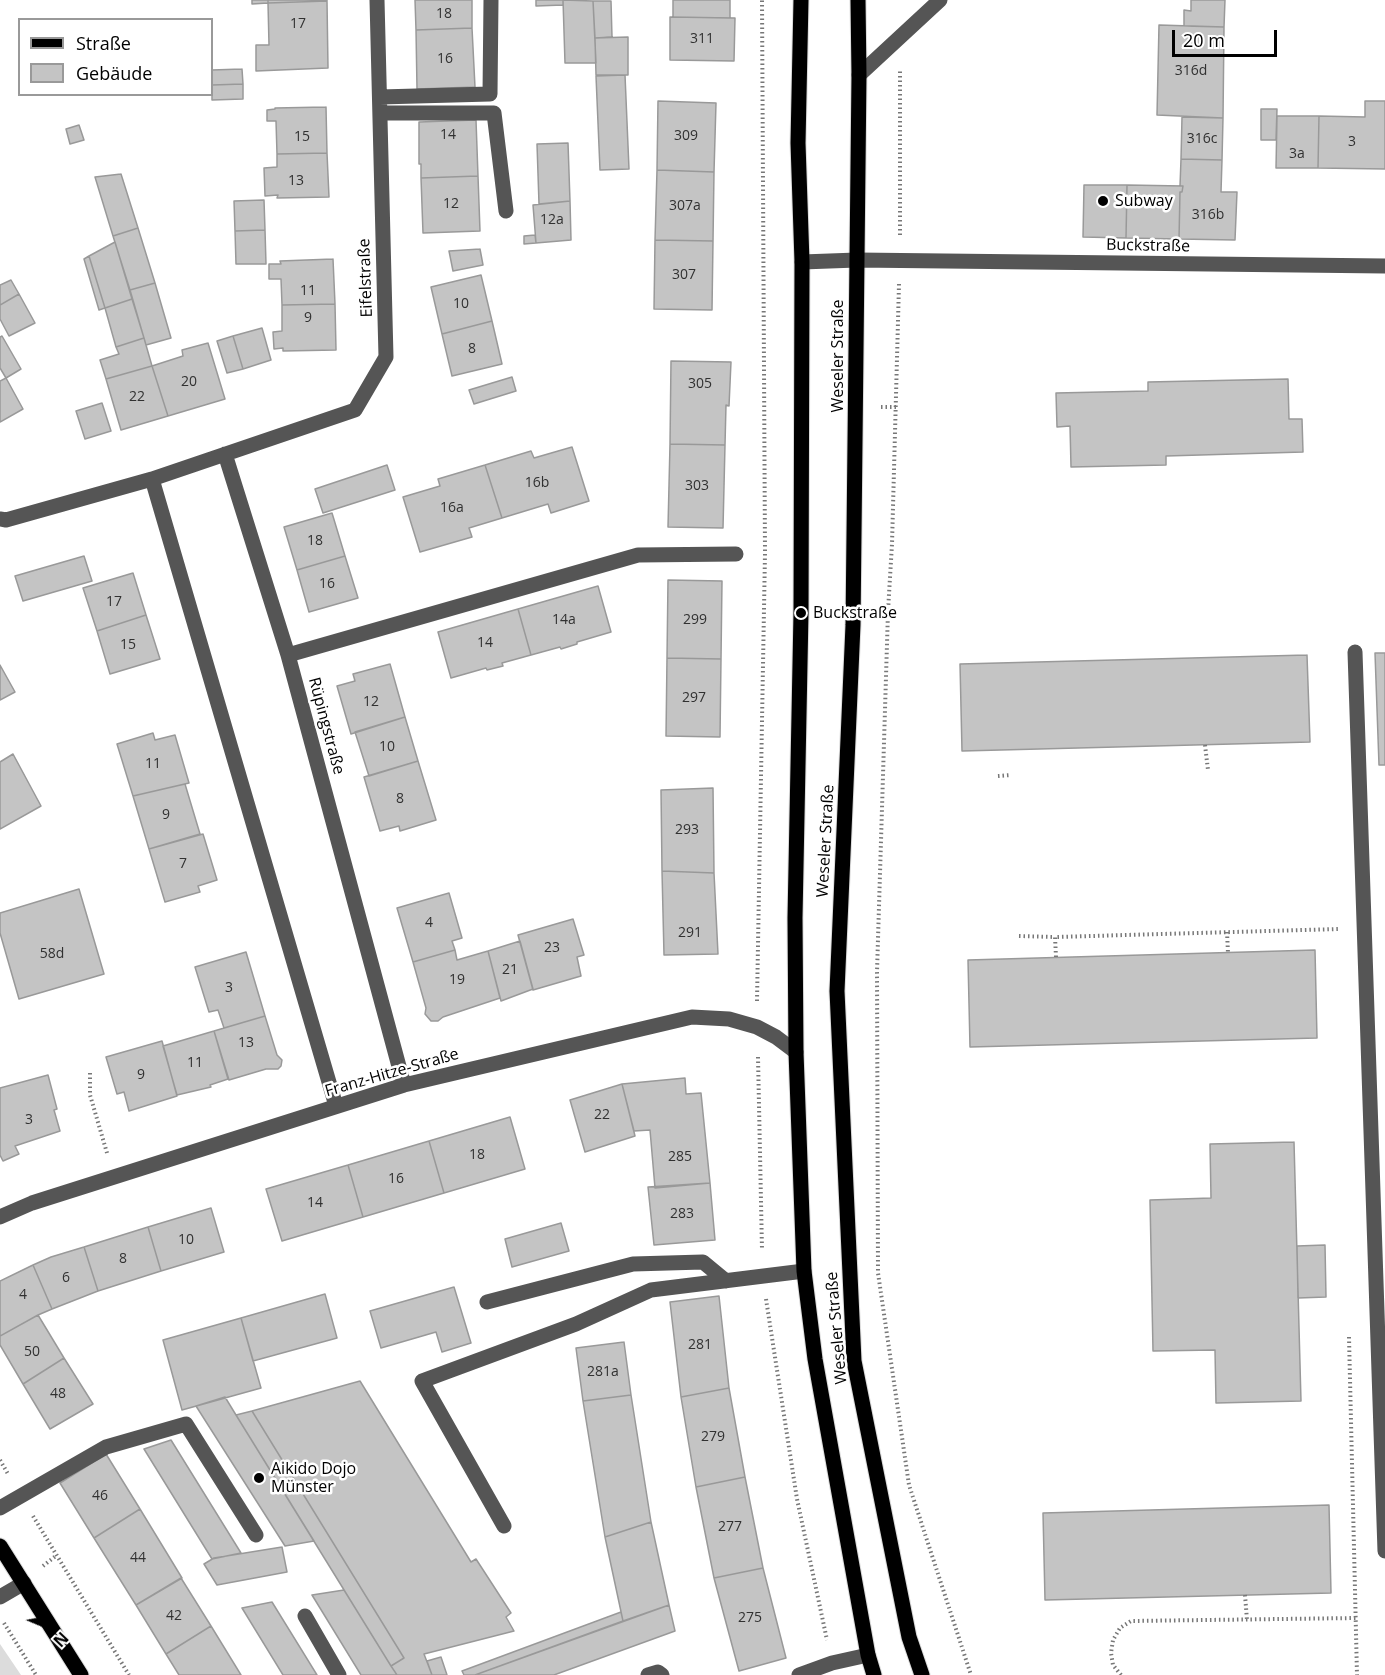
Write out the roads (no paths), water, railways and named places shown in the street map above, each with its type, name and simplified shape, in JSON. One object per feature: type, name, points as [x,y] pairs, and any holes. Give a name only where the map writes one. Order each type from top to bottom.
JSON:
[{"type":"main road","name":"Weseler Straße","points":[[801,0],[798,143],[802,262],[801,601],[795,918],[796,1052],[804,1271],[815,1359],[868,1655],[874,1675]]},
{"type":"main road","name":"Weseler Straße","points":[[858,0],[860,75],[853,625],[837,991],[854,1361],[909,1637],[922,1675]]},
{"type":"main road","points":[[0,1546],[81,1675]]},
{"type":"street","name":"Eifelstraße","points":[[225,454],[355,410],[386,357],[377,0]]},
{"type":"street","points":[[380,97],[490,94],[491,0]]},
{"type":"street","points":[[860,75],[940,0]]},
{"type":"street","points":[[380,113],[494,113],[506,211]]},
{"type":"street","name":"Buckstraße","points":[[802,262],[856,260],[1385,266]]},
{"type":"street","points":[[0,519],[6,520],[152,479],[225,454]]},
{"type":"street","name":"Rüpingstraße","points":[[225,454],[288,655],[404,1085]]},
{"type":"street","points":[[152,479],[336,1106]]},
{"type":"street","points":[[288,655],[638,555],[736,554]]},
{"type":"street","points":[[1355,652],[1385,1551]]},
{"type":"street","name":"Franz-Hitze-Straße","points":[[0,1217],[32,1203],[404,1085],[692,1017],[729,1019],[757,1027],[776,1037],[796,1052]]},
{"type":"street","points":[[487,1302],[633,1264],[703,1262],[726,1281]]},
{"type":"street","points":[[504,1526],[422,1381],[576,1324],[651,1290],[804,1271]]},
{"type":"street","points":[[0,1508],[106,1447],[186,1424],[256,1535]]},
{"type":"street","points":[[0,1597],[24,1583]]},
{"type":"street","points":[[305,1616],[339,1675]]},
{"type":"street","points":[[799,1675],[832,1663],[868,1655]]},
{"type":"street","points":[[648,1675],[657,1672],[662,1675]]},
{"type":"place","name":"Subway","points":[[1103,201]]},
{"type":"place","name":"Buckstraße","points":[[801,613]]},
{"type":"place","name":"Aikido Dojo Münster","points":[[259,1478]]}]
